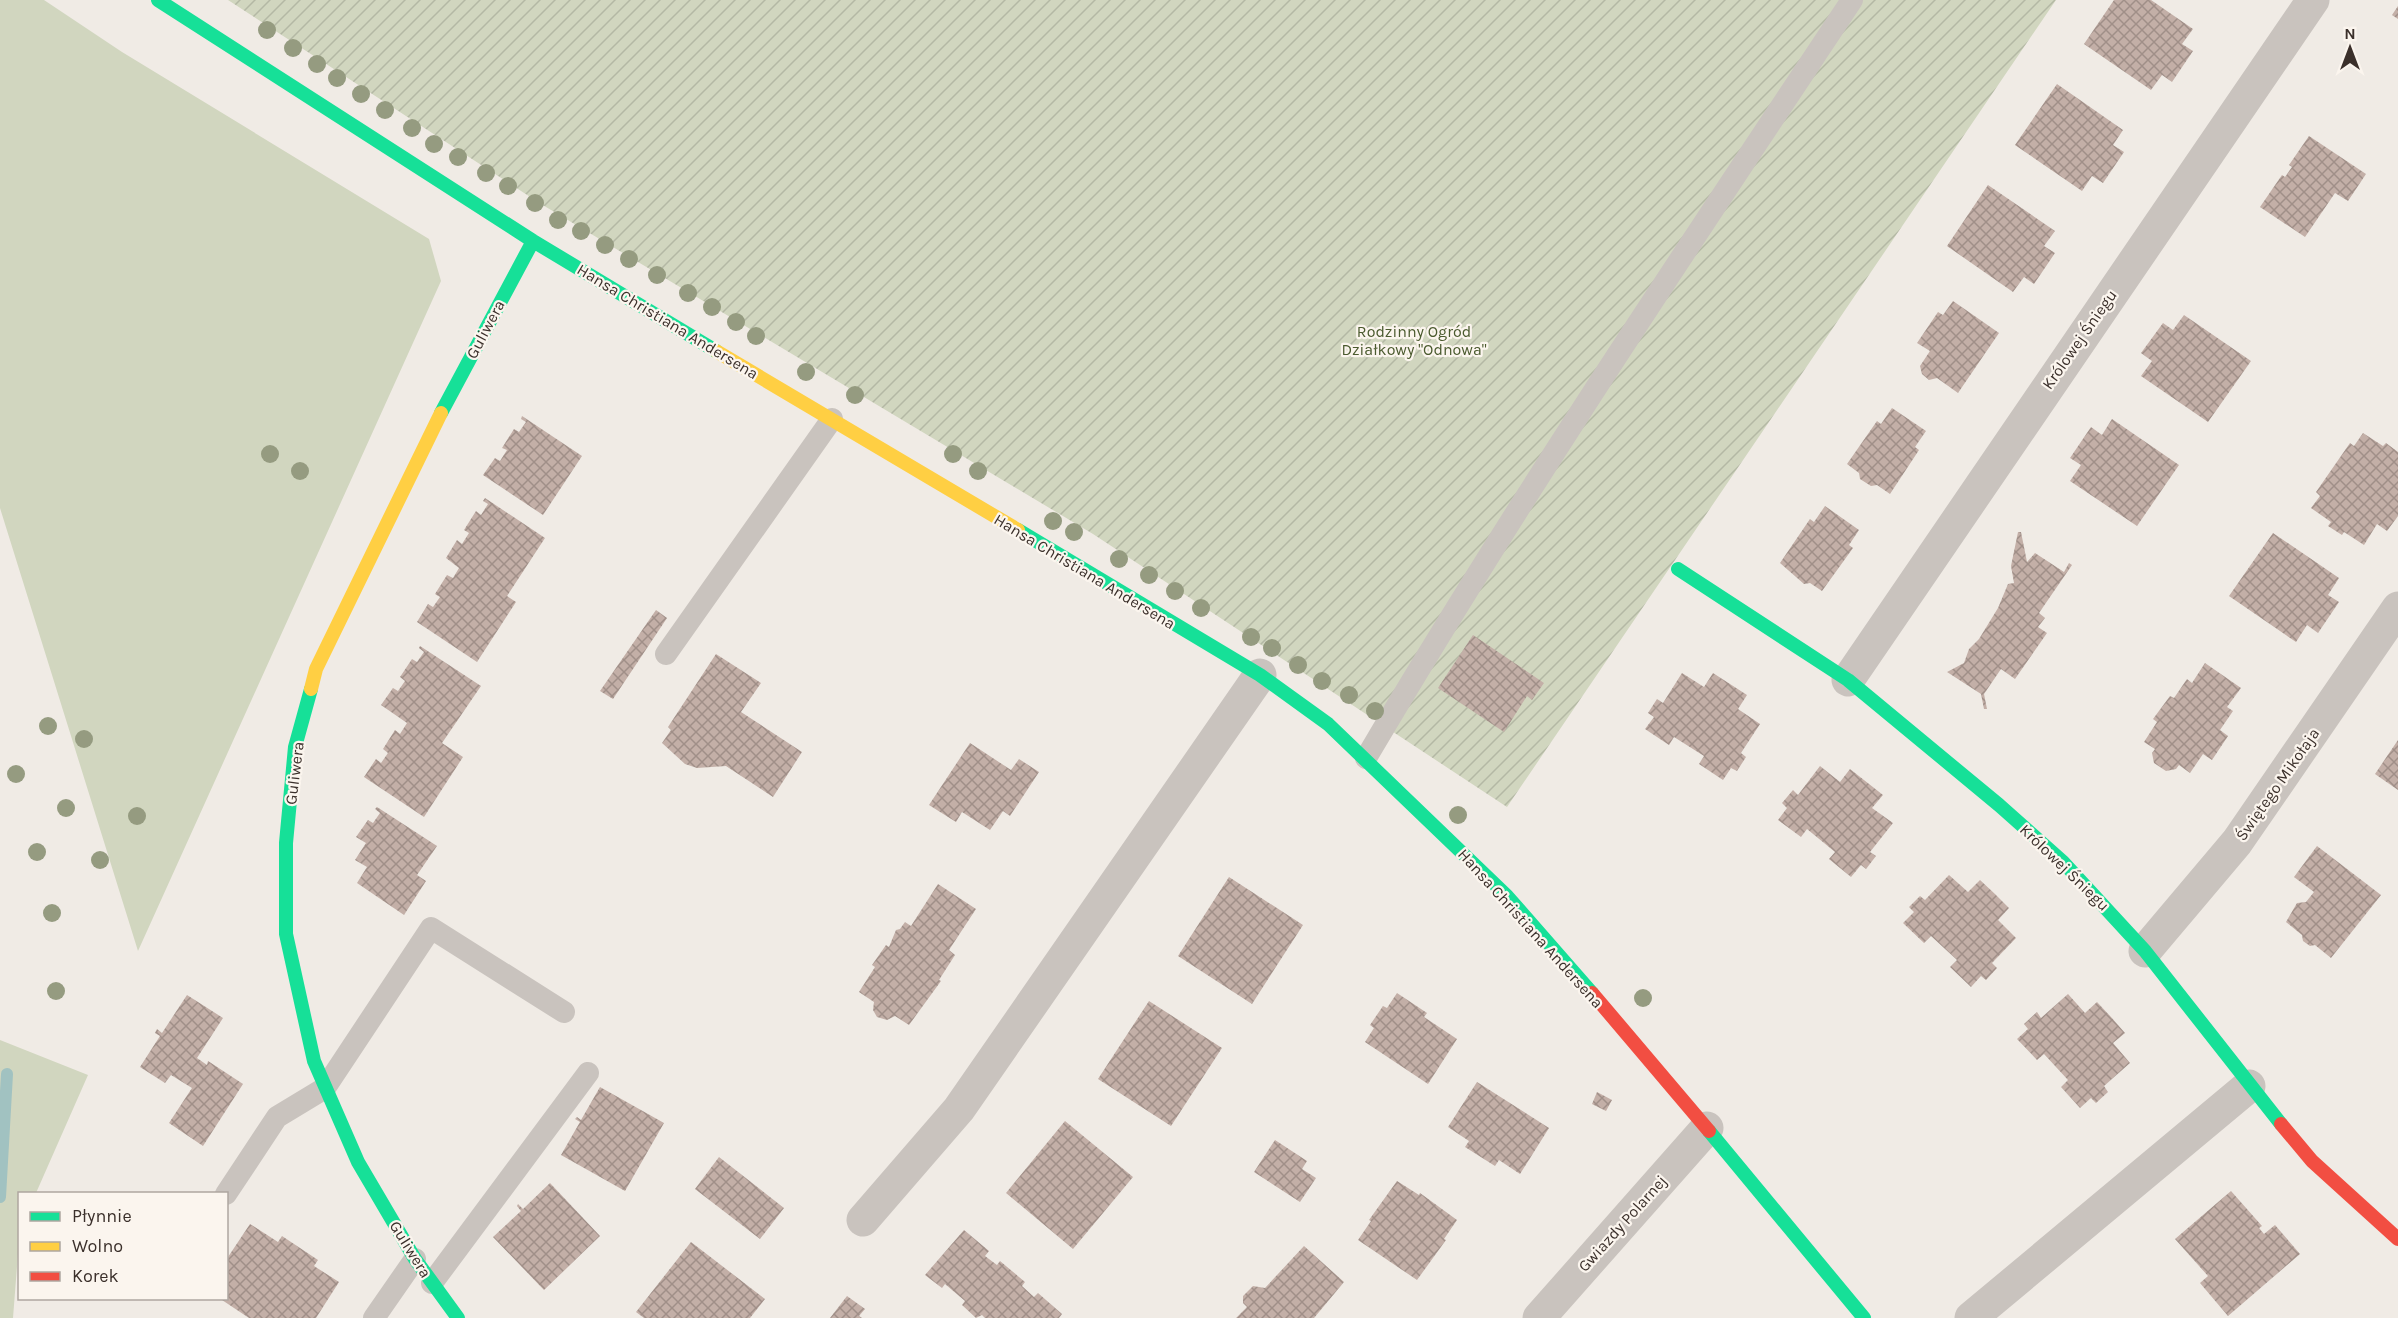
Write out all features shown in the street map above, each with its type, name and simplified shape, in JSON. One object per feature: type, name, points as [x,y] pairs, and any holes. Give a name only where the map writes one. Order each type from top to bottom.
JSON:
[{"type":"street","name":"Hansa Christiana Andersena","points":[[158,0],[533,241],[1260,675],[1328,724],[1366,758],[1507,896],[1707,1128],[1864,1318]]},
{"type":"street","name":"Królowej Śniegu","points":[[1848,680],[2313,0]]},
{"type":"street","name":"Guliwera","points":[[458,1318],[415,1259],[358,1162],[314,1062],[286,934],[285,843],[295,747],[316,669],[350,594],[485,328],[533,241]]},
{"type":"street","name":"Królowej Śniegu","points":[[1678,569],[1848,680],[2000,805],[2063,862],[2145,951],[2249,1086],[2312,1161],[2398,1239]]},
{"type":"street","name":"Świętego Mikołaja","points":[[2145,951],[2237,843],[2398,608]]},
{"type":"street","points":[[863,1220],[959,1109],[1260,675]]},
{"type":"street","points":[[1971,1318],[2249,1086]]},
{"type":"street","name":"Gwiazdy Polarnej","points":[[1539,1318],[1707,1128]]},
{"type":"lane","points":[[1366,758],[1459,604],[1685,252],[1852,0]]},
{"type":"lane","points":[[666,654],[832,419]]},
{"type":"lane","points":[[227,1192],[277,1117],[325,1088],[431,928],[564,1012]]},
{"type":"lane","points":[[432,1283],[588,1073]]},
{"type":"lane","points":[[374,1318],[415,1259]]},
{"type":"green space","points":[[0,0],[44,0],[122,52],[429,239],[441,281],[138,951],[0,508]]},
{"type":"green space","name":"Rodzinny Ogród Działkowy \"Odnowa\"","points":[[228,0],[2056,0],[1507,807],[1093,534],[541,204]]},
{"type":"green space","points":[[0,1040],[88,1075],[36,1192],[18,1192],[18,1254],[13,1318],[0,1318]]},
{"type":"building","points":[[2114,0],[2151,0],[2193,29],[2182,44],[2193,51],[2172,82],[2162,75],[2151,90],[2084,44]]},
{"type":"building","points":[[2398,6],[2398,19],[2392,15]]},
{"type":"building","points":[[2057,84],[2123,130],[2113,145],[2124,152],[2103,183],[2092,176],[2082,191],[2015,145]]},
{"type":"building","points":[[2309,136],[2366,174],[2348,201],[2335,193],[2305,237],[2260,207],[2282,175],[2285,177],[2292,167],[2289,165]]},
{"type":"building","points":[[1988,185],[2055,231],[2044,246],[2055,253],[2034,284],[2024,277],[2013,292],[1947,246]]},
{"type":"building","points":[[1953,301],[1999,333],[1958,393],[1937,378],[1929,380],[1922,374],[1920,366],[1930,351],[1917,343],[1938,312],[1943,315]]},
{"type":"building","points":[[2184,315],[2251,361],[2208,422],[2141,376],[2152,361],[2141,353],[2163,323],[2173,330]]},
{"type":"building","points":[[1892,408],[1926,431],[1915,447],[1919,450],[1890,494],[1877,485],[1871,486],[1860,479],[1859,473],[1847,464],[1877,421],[1881,424]]},
{"type":"building","points":[[522,416],[582,456],[543,515],[483,475],[495,458],[500,461],[507,450],[502,448],[514,429],[519,432],[526,422],[521,419]]},
{"type":"building","points":[[2112,419],[2179,465],[2137,526],[2070,481],[2081,465],[2070,458],[2091,427],[2102,435]]},
{"type":"building","points":[[2363,433],[2383,446],[2386,443],[2398,452],[2398,516],[2387,531],[2377,524],[2364,545],[2344,532],[2342,535],[2328,526],[2331,522],[2311,508],[2320,496],[2316,492],[2350,443],[2354,446]]},
{"type":"building","points":[[485,498],[545,538],[507,596],[516,602],[477,662],[417,622],[428,604],[433,607],[440,597],[435,594],[447,575],[453,578],[459,568],[446,558],[457,540],[462,544],[469,533],[464,530],[476,511],[481,515],[488,504],[483,501]]},
{"type":"building","points":[[1825,506],[1859,530],[1849,545],[1853,548],[1822,591],[1810,583],[1804,584],[1780,563],[1810,519],[1814,522]]},
{"type":"building","points":[[2018,532],[2021,532],[2027,562],[2035,553],[2064,572],[2069,563],[2072,565],[2039,613],[2045,618],[2038,627],[2047,633],[2015,679],[2001,669],[1984,694],[1987,709],[1984,709],[1981,694],[1947,672],[1964,663],[1969,649],[1979,639],[1998,608],[2008,584],[2014,583],[2011,566]]},
{"type":"building","points":[[2273,533],[2339,578],[2328,595],[2339,602],[2318,633],[2307,625],[2296,642],[2229,596]]},
{"type":"building","points":[[656,610],[667,618],[613,699],[600,691]]},
{"type":"building","points":[[1473,635],[1544,683],[1532,700],[1527,696],[1504,732],[1438,688]]},
{"type":"building","points":[[420,646],[481,686],[442,743],[463,757],[424,817],[364,777],[376,759],[381,763],[388,753],[383,749],[395,730],[400,734],[407,723],[381,705],[393,688],[398,691],[405,681],[400,677],[412,659],[417,662],[424,652],[419,648]]},
{"type":"building","points":[[716,654],[761,683],[741,712],[802,752],[773,797],[726,766],[697,768],[685,764],[662,743],[671,730],[668,727]]},
{"type":"building","points":[[2205,663],[2241,688],[2227,707],[2233,711],[2220,730],[2228,736],[2212,760],[2203,754],[2190,773],[2179,765],[2176,769],[2166,771],[2154,763],[2152,753],[2155,749],[2144,742],[2157,722],[2153,719],[2170,696],[2174,698],[2187,679],[2192,683]]},
{"type":"building","points":[[1682,673],[1704,687],[1713,673],[1747,695],[1738,709],[1760,724],[1741,753],[1746,757],[1737,771],[1731,768],[1723,780],[1699,764],[1704,756],[1674,737],[1669,745],[1645,729],[1654,717],[1648,713],[1657,699],[1663,703]]},
{"type":"building","points":[[2398,740],[2398,790],[2375,774]]},
{"type":"building","points":[[970,743],[1011,770],[1019,759],[1039,772],[1010,816],[1003,811],[990,830],[962,812],[956,822],[929,805]]},
{"type":"building","points":[[1820,766],[1840,782],[1850,769],[1883,795],[1872,808],[1893,823],[1870,852],[1876,856],[1866,869],[1861,865],[1851,877],[1829,859],[1835,852],[1807,829],[1801,837],[1778,820],[1787,808],[1782,803],[1793,790],[1798,795]]},
{"type":"building","points":[[377,807],[437,846],[417,875],[426,881],[404,915],[357,883],[367,867],[355,860],[366,843],[356,837],[368,820],[373,823],[380,813],[375,809]]},
{"type":"building","points":[[2317,846],[2381,895],[2331,958],[2315,945],[2310,946],[2303,941],[2302,935],[2286,922],[2297,903],[2306,902],[2314,892],[2294,877]]},
{"type":"building","points":[[1949,875],[1968,892],[1980,880],[1995,894],[2009,908],[1998,920],[2016,938],[1992,963],[1997,968],[1986,980],[1981,976],[1971,987],[1950,967],[1957,960],[1931,936],[1924,943],[1903,923],[1914,912],[1909,907],[1920,896],[1925,900]]},
{"type":"building","points":[[1229,877],[1303,925],[1252,1004],[1178,956]]},
{"type":"building","points":[[938,884],[976,909],[949,950],[955,955],[939,980],[941,981],[909,1025],[895,1016],[887,1020],[877,1017],[873,1010],[874,1002],[859,992],[875,967],[872,965],[886,945],[889,947],[896,930],[900,929],[905,922],[911,926]]},
{"type":"building","points":[[1397,993],[1427,1013],[1424,1017],[1457,1039],[1428,1084],[1365,1042],[1374,1028],[1370,1025],[1383,1006],[1387,1008]]},
{"type":"building","points":[[2068,994],[2085,1013],[2097,1002],[2111,1017],[2125,1033],[2113,1043],[2130,1063],[2104,1086],[2108,1092],[2096,1103],[2091,1098],[2080,1108],[2061,1087],[2068,1080],[2044,1054],[2037,1060],[2017,1039],[2028,1029],[2024,1024],[2037,1012],[2041,1018]]},
{"type":"building","points":[[187,995],[223,1018],[197,1058],[207,1065],[208,1061],[243,1084],[203,1146],[169,1123],[192,1088],[171,1075],[165,1083],[140,1067],[160,1036],[155,1033],[157,1029],[162,1033]]},
{"type":"building","points":[[1149,1001],[1222,1048],[1171,1126],[1098,1079]]},
{"type":"building","points":[[1477,1082],[1549,1128],[1520,1174],[1499,1160],[1495,1166],[1465,1147],[1469,1141],[1448,1127]]},
{"type":"building","points":[[600,1087],[664,1123],[625,1191],[561,1155],[580,1122],[575,1119],[577,1117],[581,1120]]},
{"type":"building","points":[[1597,1092],[1612,1100],[1606,1111],[1592,1104]]},
{"type":"building","points":[[1065,1121],[1133,1177],[1073,1249],[1006,1193]]},
{"type":"building","points":[[1275,1140],[1307,1161],[1302,1169],[1316,1178],[1300,1202],[1254,1172]]},
{"type":"building","points":[[719,1157],[784,1208],[760,1239],[695,1189]]},
{"type":"building","points":[[1397,1181],[1419,1195],[1420,1193],[1457,1220],[1444,1239],[1446,1240],[1417,1280],[1358,1240],[1371,1221],[1369,1220]]},
{"type":"building","points":[[550,1183],[600,1236],[544,1290],[493,1237],[521,1211],[518,1204],[523,1209]]},
{"type":"building","points":[[2231,1191],[2262,1226],[2259,1228],[2264,1234],[2275,1225],[2300,1254],[2228,1316],[2200,1283],[2208,1276],[2175,1239]]},
{"type":"building","points":[[250,1224],[278,1242],[282,1236],[318,1260],[314,1266],[339,1282],[316,1318],[249,1318],[222,1300],[228,1300],[228,1257]]},
{"type":"building","points":[[964,1230],[989,1251],[985,1256],[997,1265],[1000,1261],[1025,1282],[1022,1286],[1034,1297],[1038,1293],[1062,1314],[1059,1318],[985,1318],[982,1315],[976,1318],[962,1305],[965,1301],[945,1284],[942,1288],[925,1275]]},
{"type":"building","points":[[691,1242],[765,1299],[750,1318],[644,1318],[636,1312]]},
{"type":"building","points":[[1304,1246],[1344,1282],[1314,1318],[1236,1318],[1247,1307],[1243,1303],[1243,1296],[1253,1286],[1265,1288]]},
{"type":"building","points":[[847,1296],[865,1309],[859,1316],[862,1318],[830,1318]]},
{"type":"waterway","points":[[0,1197],[7,1074]]},
{"type":"traffic: fast","points":[[158,0],[533,241],[716,351]]},
{"type":"traffic: fast","points":[[441,413],[533,241]]},
{"type":"traffic: fast","points":[[1018,530],[1260,675],[1328,724],[1507,896],[1592,993]]},
{"type":"traffic: fast","points":[[1678,569],[1848,680],[1999,805],[2063,862],[2145,951],[2281,1124]]},
{"type":"traffic: fast","points":[[311,689],[295,747],[286,843],[286,934],[314,1061],[358,1162],[415,1259],[458,1318]]},
{"type":"traffic: fast","points":[[1709,1131],[1864,1318]]},
{"type":"traffic: slow","points":[[716,351],[1018,530]]},
{"type":"traffic: slow","points":[[311,689],[316,669],[441,413]]},
{"type":"traffic: jam","points":[[1592,993],[1709,1131]]},
{"type":"traffic: jam","points":[[2281,1124],[2312,1161],[2398,1239]]}]
